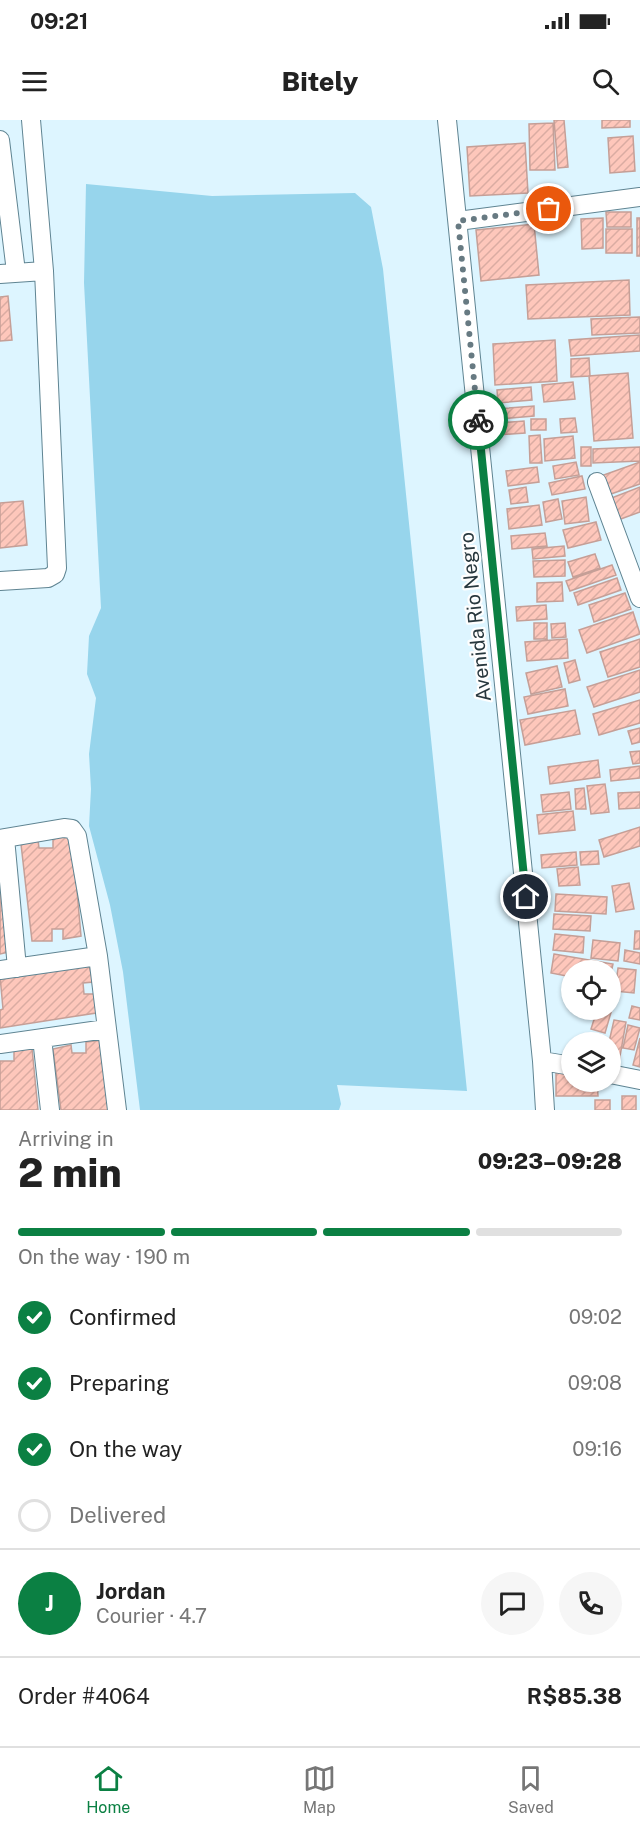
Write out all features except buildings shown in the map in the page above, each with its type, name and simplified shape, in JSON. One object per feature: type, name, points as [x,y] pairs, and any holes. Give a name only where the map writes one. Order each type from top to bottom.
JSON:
[{"type":"street","points":[[0,581],[48,578],[55,574],[57,568],[44,271],[31,120]]},
{"type":"street","name":"Avenida Rio Negro","points":[[447,120],[542,1061],[545,1110]]},
{"type":"street","points":[[0,140],[8,273],[44,271]]},
{"type":"street","points":[[458,221],[640,197]]},
{"type":"street","points":[[597,482],[640,598]]},
{"type":"street","points":[[98,956],[8,969],[2,838],[64,828],[72,829],[77,836],[98,956],[117,1110]]},
{"type":"street","points":[[0,1044],[106,1029]]},
{"type":"street","points":[[42,1038],[50,1110]]},
{"type":"street","points":[[542,1061],[561,1064]]},
{"type":"street","points":[[621,1076],[640,1080]]},
{"type":"shaded area","points":[[86,184],[212,196],[355,193],[371,207],[383,269],[467,1091],[337,1085],[341,1104],[339,1110],[140,1110],[123,972],[110,905],[89,826],[91,789],[89,754],[96,698],[87,674],[89,636],[101,608],[84,283]]},
{"type":"way so far","points":[[478,420],[458,221],[549,209]]},
{"type":"route","points":[[478,420],[526,897]]}]
